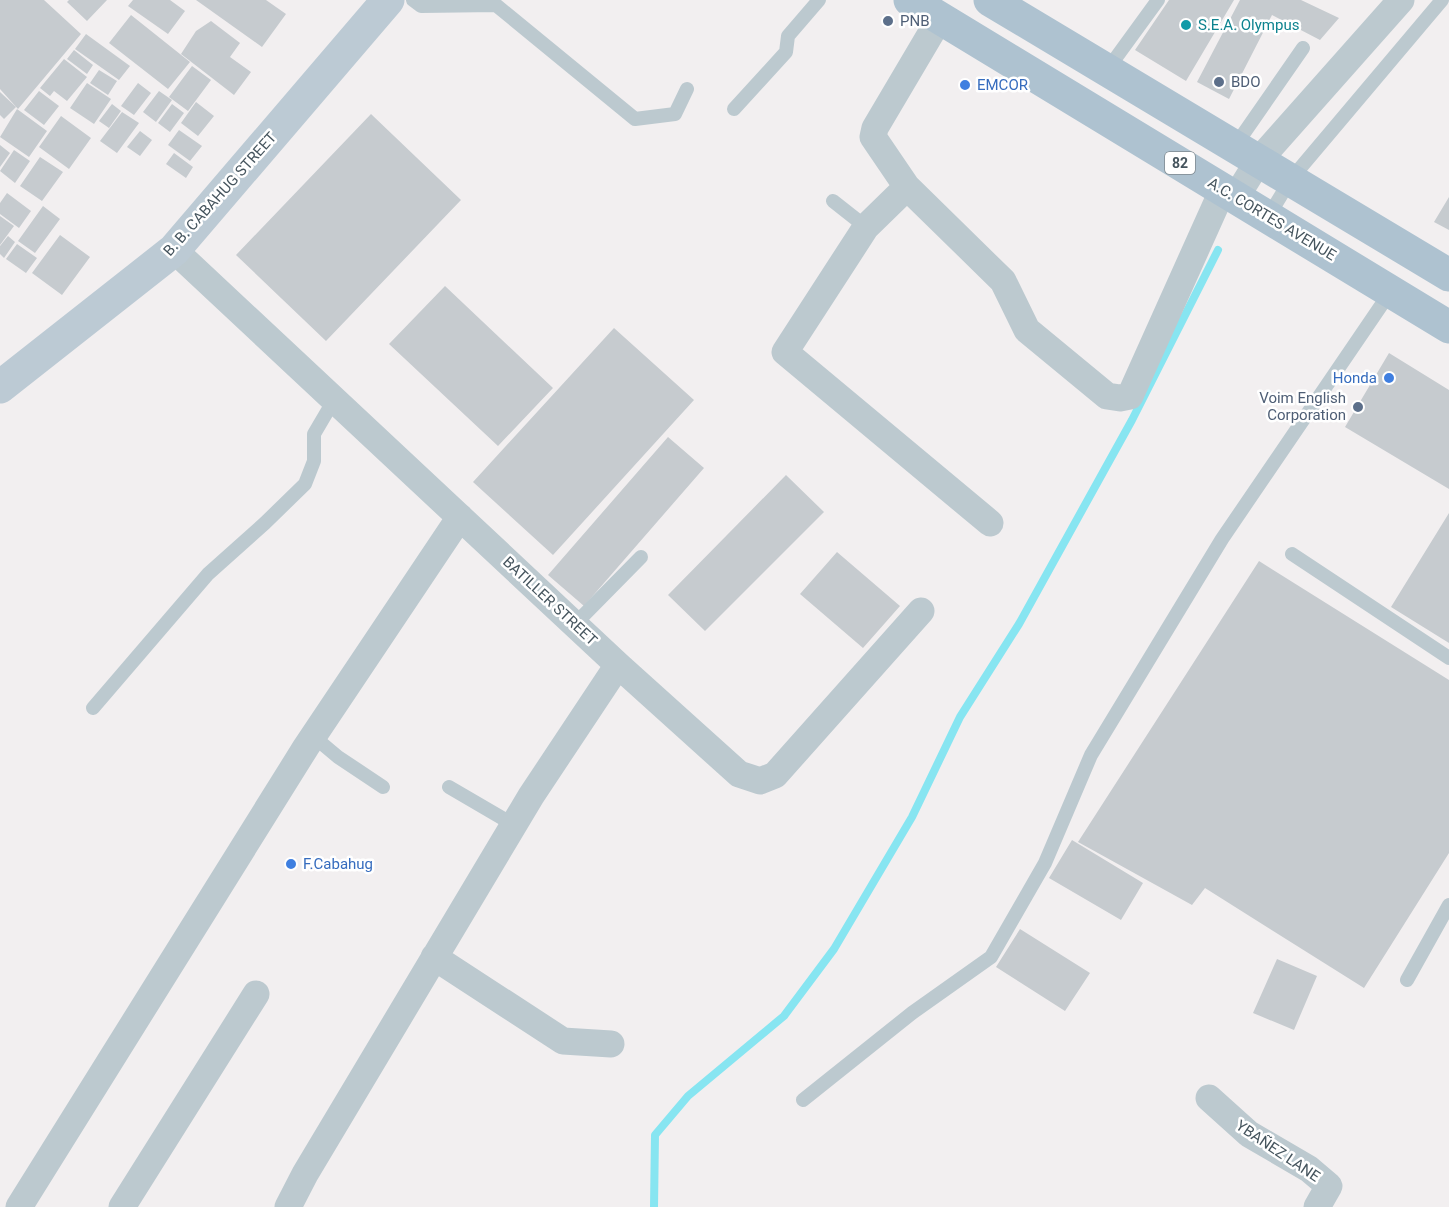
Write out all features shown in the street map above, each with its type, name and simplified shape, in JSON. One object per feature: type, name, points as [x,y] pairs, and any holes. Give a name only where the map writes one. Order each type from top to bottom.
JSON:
[{"type":"main road","name":"A.C. CORTES AVENUE","points":[[910,0],[1449,327]]},
{"type":"main road","points":[[990,0],[1449,275]]},
{"type":"street","name":"B. B. CABAHUG STREET","points":[[0,387],[174,250],[388,0]]},
{"type":"street","points":[[939,18],[875,128],[873,137],[907,187],[1003,281],[1027,330],[1107,396],[1120,398],[1130,396],[1230,193],[1247,153],[1401,0]]},
{"type":"street","points":[[907,187],[866,227],[785,352],[990,523]]},
{"type":"street","name":"BATILLER STREET","points":[[174,250],[739,774],[760,781],[775,775],[921,611]]},
{"type":"street","points":[[19,1207],[313,736],[460,517]]},
{"type":"street","points":[[288,1207],[305,1174],[514,825],[618,664]]},
{"type":"street","points":[[434,957],[563,1041],[611,1044]]},
{"type":"street","points":[[122,1207],[256,994]]},
{"type":"street","name":"YBAÑEZ LANE","points":[[1209,1098],[1249,1134],[1309,1170],[1329,1185],[1317,1207]]},
{"type":"lane","points":[[414,0],[421,6],[496,6],[635,119],[675,114],[687,90]]},
{"type":"lane","points":[[734,109],[786,52],[788,36],[819,0]]},
{"type":"lane","points":[[1107,70],[1158,0]]},
{"type":"lane","points":[[1268,217],[1291,179],[1442,0]]},
{"type":"lane","points":[[1247,153],[1303,48]]},
{"type":"lane","points":[[833,201],[866,227]]},
{"type":"lane","points":[[803,1100],[912,1013],[991,957],[1045,863],[1091,755],[1222,539],[1391,291]]},
{"type":"lane","points":[[93,708],[208,574],[305,484],[314,461],[314,434],[334,400]]},
{"type":"lane","points":[[1292,554],[1449,658]]},
{"type":"lane","points":[[575,624],[641,557]]},
{"type":"lane","points":[[313,736],[383,787]]},
{"type":"lane","points":[[448,787],[514,825]]},
{"type":"lane","points":[[1407,980],[1449,904]]},
{"type":"building","points":[[0,0],[44,0],[81,34],[18,109],[0,89]]},
{"type":"building","points":[[69,0],[107,0],[87,21],[67,2]]},
{"type":"building","points":[[133,0],[170,0],[185,11],[168,34],[128,6]]},
{"type":"building","points":[[196,0],[266,0],[286,14],[262,47]]},
{"type":"building","name":"S.E.A. Olympus","points":[[1169,0],[1234,0],[1186,81],[1135,50]]},
{"type":"building","points":[[1240,0],[1301,0],[1339,18],[1320,40],[1272,15],[1229,99],[1197,82]]},
{"type":"building","points":[[131,15],[190,62],[168,89],[109,43]]},
{"type":"building","points":[[211,21],[240,43],[230,57],[251,72],[234,95],[181,54],[196,31]]},
{"type":"building","points":[[86,34],[130,66],[119,80],[75,49]]},
{"type":"building","points":[[74,50],[93,65],[87,74],[67,59]]},
{"type":"building","points":[[64,59],[87,77],[67,101],[54,91],[50,96],[40,88]]},
{"type":"building","points":[[192,66],[211,80],[188,111],[169,97]]},
{"type":"building","points":[[99,70],[117,81],[108,95],[90,83]]},
{"type":"building","points":[[87,83],[111,99],[94,124],[70,108]]},
{"type":"building","points":[[138,83],[151,93],[134,115],[121,106]]},
{"type":"building","points":[[39,91],[59,106],[44,125],[24,110]]},
{"type":"building","points":[[159,91],[172,100],[156,122],[143,112]]},
{"type":"building","points":[[0,92],[16,107],[4,119],[0,115]]},
{"type":"building","points":[[196,102],[214,116],[198,136],[181,123]]},
{"type":"building","points":[[112,104],[121,111],[109,128],[99,121]]},
{"type":"building","points":[[172,104],[184,113],[170,132],[158,123]]},
{"type":"building","points":[[17,109],[47,131],[29,157],[0,137]]},
{"type":"building","points":[[122,112],[139,123],[117,153],[100,141]]},
{"type":"building","points":[[371,114],[461,200],[326,341],[236,255]]},
{"type":"building","points":[[61,116],[91,138],[69,169],[39,147]]},
{"type":"building","points":[[179,130],[202,146],[190,161],[168,145]]},
{"type":"building","points":[[140,131],[152,140],[140,156],[127,147]]},
{"type":"building","points":[[0,145],[10,153],[0,167]]},
{"type":"building","points":[[14,150],[30,161],[15,183],[0,171]]},
{"type":"building","points":[[174,153],[193,167],[186,178],[166,164]]},
{"type":"building","points":[[40,157],[63,172],[42,201],[20,186]]},
{"type":"building","points":[[7,193],[31,211],[19,228],[0,214],[0,203]]},
{"type":"building","points":[[1449,197],[1449,230],[1434,222]]},
{"type":"building","points":[[43,206],[60,219],[35,253],[18,241]]},
{"type":"building","points":[[0,216],[14,226],[0,245]]},
{"type":"building","points":[[60,235],[90,257],[62,295],[32,273]]},
{"type":"building","points":[[8,236],[15,242],[4,258],[0,254],[0,246]]},
{"type":"building","points":[[17,244],[37,258],[26,273],[6,259]]},
{"type":"building","points":[[445,286],[553,388],[498,446],[389,344]]},
{"type":"building","points":[[614,328],[694,400],[553,555],[473,482]]},
{"type":"building","points":[[1389,353],[1449,390],[1449,489],[1345,427]]},
{"type":"building","points":[[668,437],[704,468],[584,606],[548,575]]},
{"type":"building","points":[[786,475],[824,512],[705,631],[668,595]]},
{"type":"building","points":[[1449,513],[1449,643],[1391,607]]},
{"type":"building","points":[[837,552],[900,606],[863,648],[800,594]]},
{"type":"building","points":[[1259,561],[1449,680],[1449,853],[1364,988],[1205,888],[1192,905],[1078,842]]},
{"type":"building","points":[[1072,840],[1143,883],[1121,920],[1049,878]]},
{"type":"building","points":[[1020,929],[1090,973],[1065,1011],[996,967]]},
{"type":"building","points":[[1277,959],[1317,976],[1294,1030],[1253,1013]]},
{"type":"waterway","points":[[654,1207],[655,1135],[688,1096],[784,1016],[834,949],[912,817],[960,717],[1019,624],[1132,420],[1218,250]]},
{"type":"place","name":"PNB","points":[[888,21]]},
{"type":"place","name":"S.E.A. Olympus","points":[[1186,25]]},
{"type":"place","name":"BDO","points":[[1219,82]]},
{"type":"place","name":"EMCOR","points":[[965,85]]},
{"type":"place","name":"Honda","points":[[1389,378]]},
{"type":"place","name":"Voim English Corporation","points":[[1358,407]]},
{"type":"place","name":"F.Cabahug","points":[[291,864]]}]
